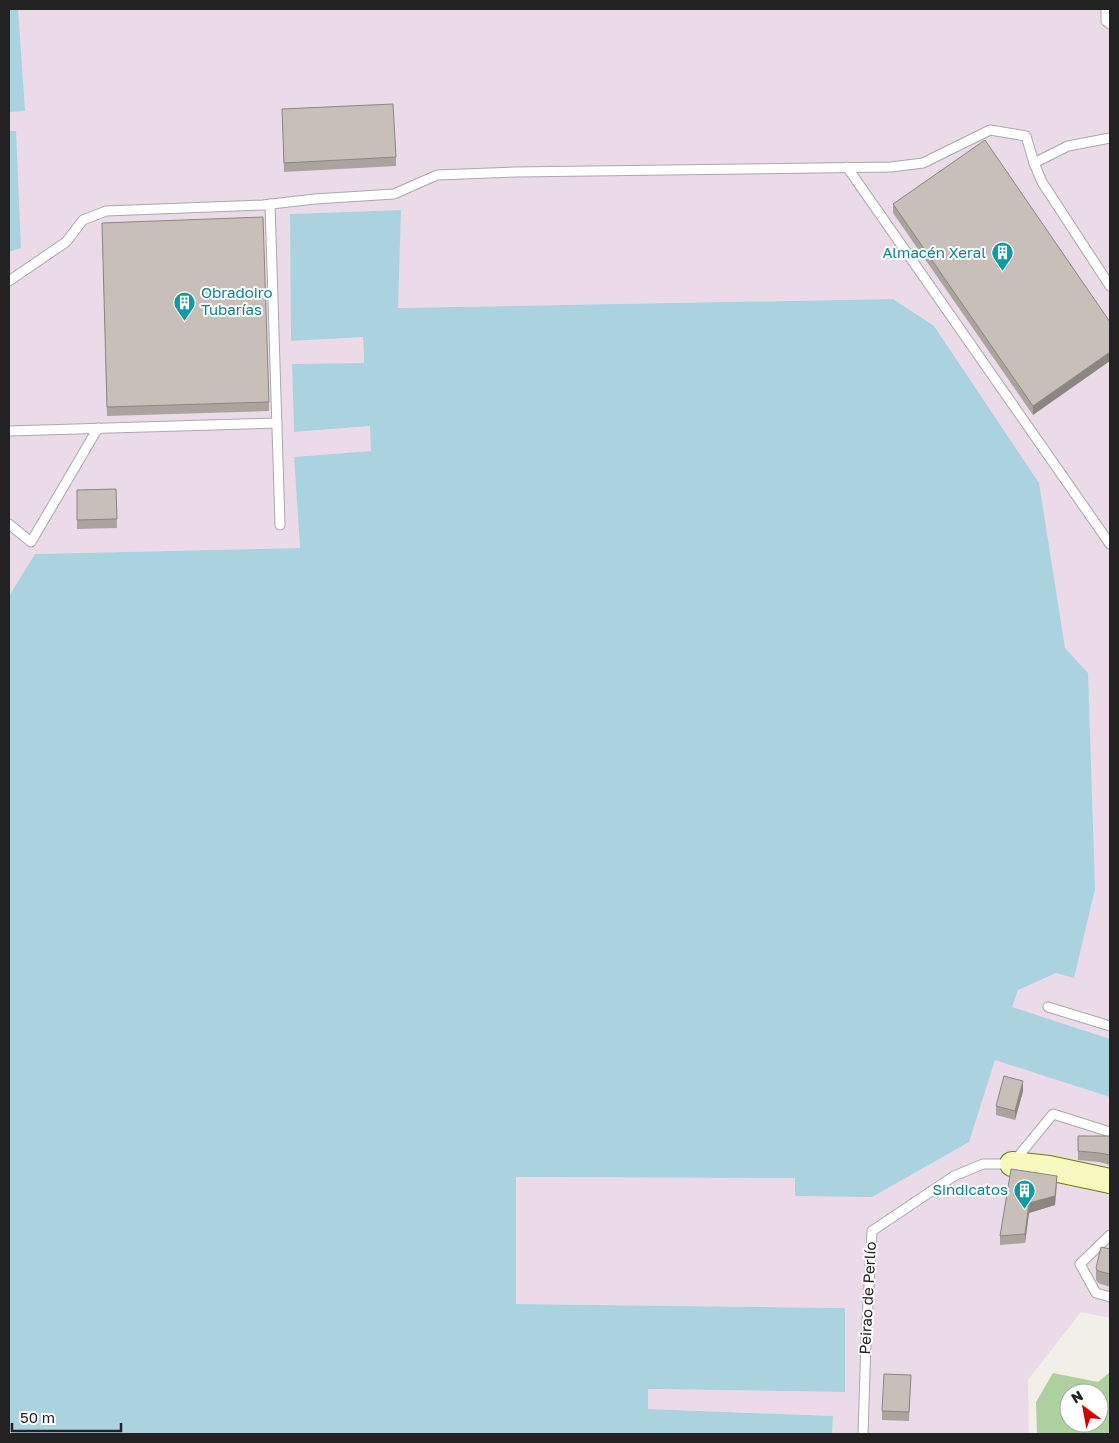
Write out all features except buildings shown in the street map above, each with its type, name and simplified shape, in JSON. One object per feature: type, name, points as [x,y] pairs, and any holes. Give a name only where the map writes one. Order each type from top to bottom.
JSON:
[{"type":"street","points":[[1012,1164],[1049,1168],[1110,1181]]},
{"type":"lane","points":[[1106,9],[1106,20],[1110,24]]},
{"type":"lane","points":[[9,281],[66,242],[83,220],[106,211],[270,204],[394,194],[437,175],[515,172],[891,167],[923,163],[990,130],[1026,136],[1042,182],[1110,286]]},
{"type":"lane","points":[[1034,163],[1068,146],[1110,138]]},
{"type":"lane","points":[[847,167],[1110,544]]},
{"type":"lane","points":[[270,204],[280,525]]},
{"type":"lane","points":[[9,431],[277,423]]},
{"type":"lane","points":[[9,524],[31,542],[98,428]]},
{"type":"lane","points":[[1048,1007],[1110,1026]]},
{"type":"lane","points":[[1012,1164],[1053,1114],[1110,1132]]},
{"type":"lane","name":"Peirao de Perlío","points":[[863,1434],[872,1231],[954,1176],[983,1164],[1012,1164]]},
{"type":"lane","points":[[1110,1235],[1080,1264],[1096,1293],[1110,1297]]},
{"type":"shaded area","points":[[18,9],[1110,9],[1110,1318],[1081,1312],[1028,1380],[1029,1434],[832,1434],[833,1416],[647,1409],[648,1389],[845,1392],[844,1308],[516,1304],[516,1177],[796,1178],[795,1195],[1065,648],[933,326],[893,299],[397,308],[401,210],[291,214],[291,341],[363,336],[364,363],[292,365],[294,432],[370,426],[372,452],[294,457],[300,548],[36,554],[9,596],[9,112]]},
{"type":"green space","points":[[1110,1372],[1110,1434],[1037,1434],[1036,1402],[1053,1373],[1098,1382]]},
{"type":"water","points":[[9,9],[18,9],[25,111],[9,112]]},
{"type":"water","points":[[9,131],[16,131],[21,248],[9,252]]},
{"type":"water","points":[[401,210],[398,308],[893,299],[934,326],[1039,483],[1065,648],[1088,673],[1095,889],[1074,978],[1056,973],[1018,990],[1012,1007],[1110,1039],[1110,1097],[995,1060],[969,1142],[872,1197],[795,1196],[795,1178],[516,1177],[516,1304],[845,1308],[845,1392],[648,1389],[648,1409],[833,1416],[832,1434],[9,1434],[9,596],[35,554],[300,548],[294,457],[371,451],[370,426],[294,432],[292,364],[364,363],[363,337],[291,341],[290,214]]},
{"type":"place","name":"Almacén Xeral","points":[[1002,272]]},
{"type":"place","name":"Obradoiro Tubarías","points":[[185,321]]},
{"type":"place","name":"Sindicatos","points":[[1024,1209]]}]
